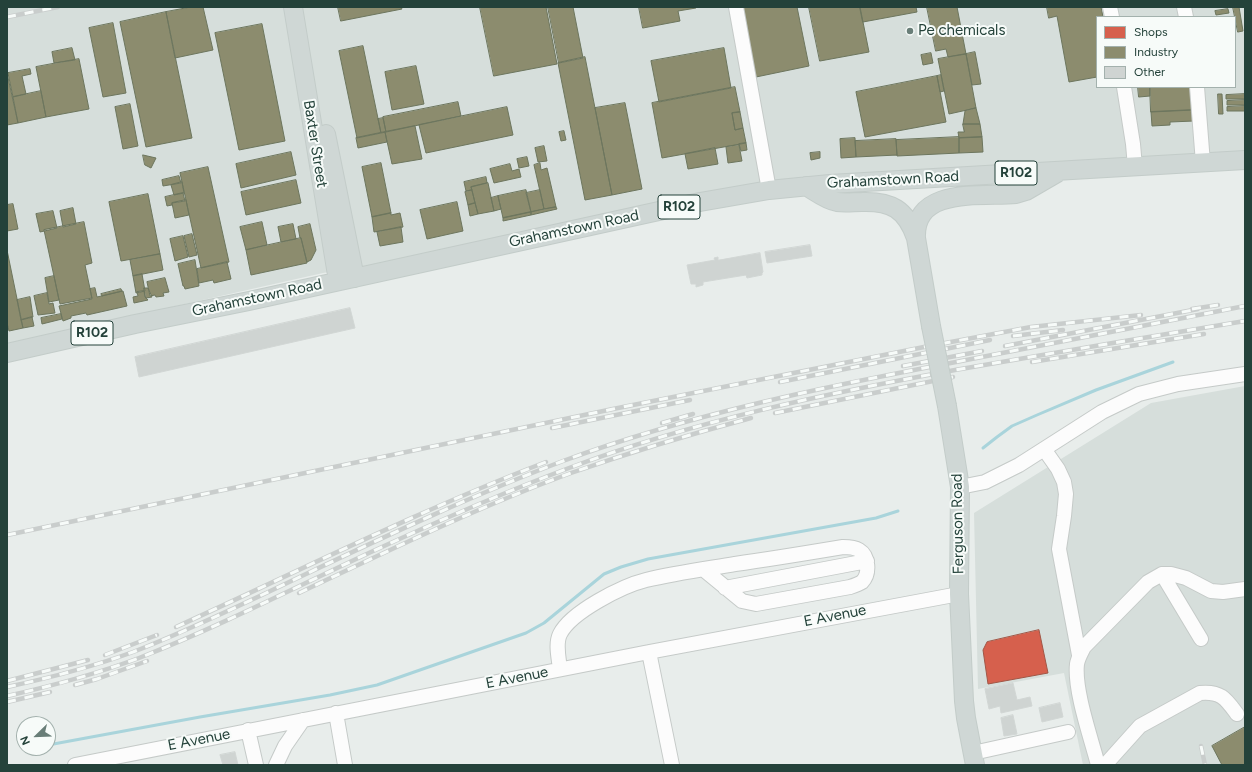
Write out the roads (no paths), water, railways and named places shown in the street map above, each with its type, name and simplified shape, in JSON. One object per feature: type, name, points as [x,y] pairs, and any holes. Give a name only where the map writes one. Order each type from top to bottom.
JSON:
[{"type":"main road","name":"Baxter Street","points":[[300,11],[347,280]]},
{"type":"main road","name":"Grahamstown Road","points":[[7,353],[135,324],[347,280],[666,209],[769,190],[806,186],[1245,160]]},
{"type":"main road","name":"Ferguson Road","points":[[974,759],[964,700],[959,594],[960,487],[915,228],[925,210],[937,201],[953,197],[1021,192],[1062,170]]},
{"type":"main road","name":"Ferguson Road","points":[[806,186],[835,201],[871,201],[892,205],[908,220],[916,238]]},
{"type":"street","points":[[736,7],[769,190]]},
{"type":"street","points":[[1124,88],[1135,166]]},
{"type":"street","points":[[1197,88],[1202,163]]},
{"type":"street","points":[[960,487],[985,482],[1019,465],[1102,412],[1139,394],[1178,384],[1245,374]]},
{"type":"street","points":[[1044,449],[1058,469],[1064,482],[1066,494],[1059,549],[1079,655]]},
{"type":"street","points":[[560,670],[558,645],[559,635],[570,620],[587,607],[619,590],[644,580],[703,569],[843,547],[858,549],[863,553],[867,562],[866,575],[861,582],[850,587],[756,604],[742,600],[703,569]]},
{"type":"street","points":[[725,588],[867,562]]},
{"type":"street","points":[[1162,574],[1201,638]]},
{"type":"street","points":[[1098,765],[1079,695],[1077,665],[1079,655],[1084,647],[1148,582],[1162,574],[1171,574],[1186,578],[1211,591],[1223,592],[1245,589]]},
{"type":"street","name":"E Avenue","points":[[75,765],[109,762],[248,730],[649,652],[959,594]]},
{"type":"street","points":[[649,652],[672,765]]},
{"type":"street","points":[[1105,765],[1140,726],[1200,693],[1211,692],[1219,695],[1227,700],[1237,714]]},
{"type":"street","points":[[336,713],[345,765]]},
{"type":"street","points":[[276,765],[286,746],[303,720]]},
{"type":"street","points":[[248,730],[256,765]]},
{"type":"street","points":[[974,759],[1068,732]]},
{"type":"waterway","points":[[983,448],[1012,426],[1096,390],[1173,362]]},
{"type":"waterway","points":[[56,744],[330,695],[377,685],[526,633],[544,623],[604,574],[621,567],[648,559],[876,518],[898,511]]},
{"type":"railway","points":[[7,17],[58,7]]},
{"type":"railway","points":[[1192,309],[1218,305]]},
{"type":"railway","points":[[7,687],[70,672],[133,652],[199,624],[401,529],[498,487],[611,444],[660,429],[758,403],[856,381],[1245,306]]},
{"type":"railway","points":[[1005,346],[1198,309]]},
{"type":"railway","points":[[7,535],[613,409],[924,347],[1031,327],[1141,315]]},
{"type":"railway","points":[[7,696],[74,679],[139,658],[227,620],[371,552],[469,508],[569,468],[664,436],[760,410],[857,389],[955,370],[1245,321]]},
{"type":"railway","points":[[1013,336],[1063,330]]},
{"type":"railway","points":[[1032,362],[1204,334]]},
{"type":"railway","points":[[780,382],[990,340]]},
{"type":"railway","points":[[903,366],[982,351]]},
{"type":"railway","points":[[775,413],[953,377]]},
{"type":"railway","points":[[552,428],[690,400]]},
{"type":"railway","points":[[662,423],[693,414]]},
{"type":"railway","points":[[299,593],[434,530],[536,486],[638,451],[751,418]]},
{"type":"railway","points":[[176,627],[452,500],[546,462]]},
{"type":"railway","points":[[105,655],[157,635]]},
{"type":"railway","points":[[7,681],[88,660]]},
{"type":"railway","points":[[75,685],[97,679],[147,661]]},
{"type":"railway","points":[[7,702],[50,692]]},
{"type":"railway","points":[[1201,746],[1205,765]]},
{"type":"place","name":"Pe chemicals","points":[[910,31]]}]
